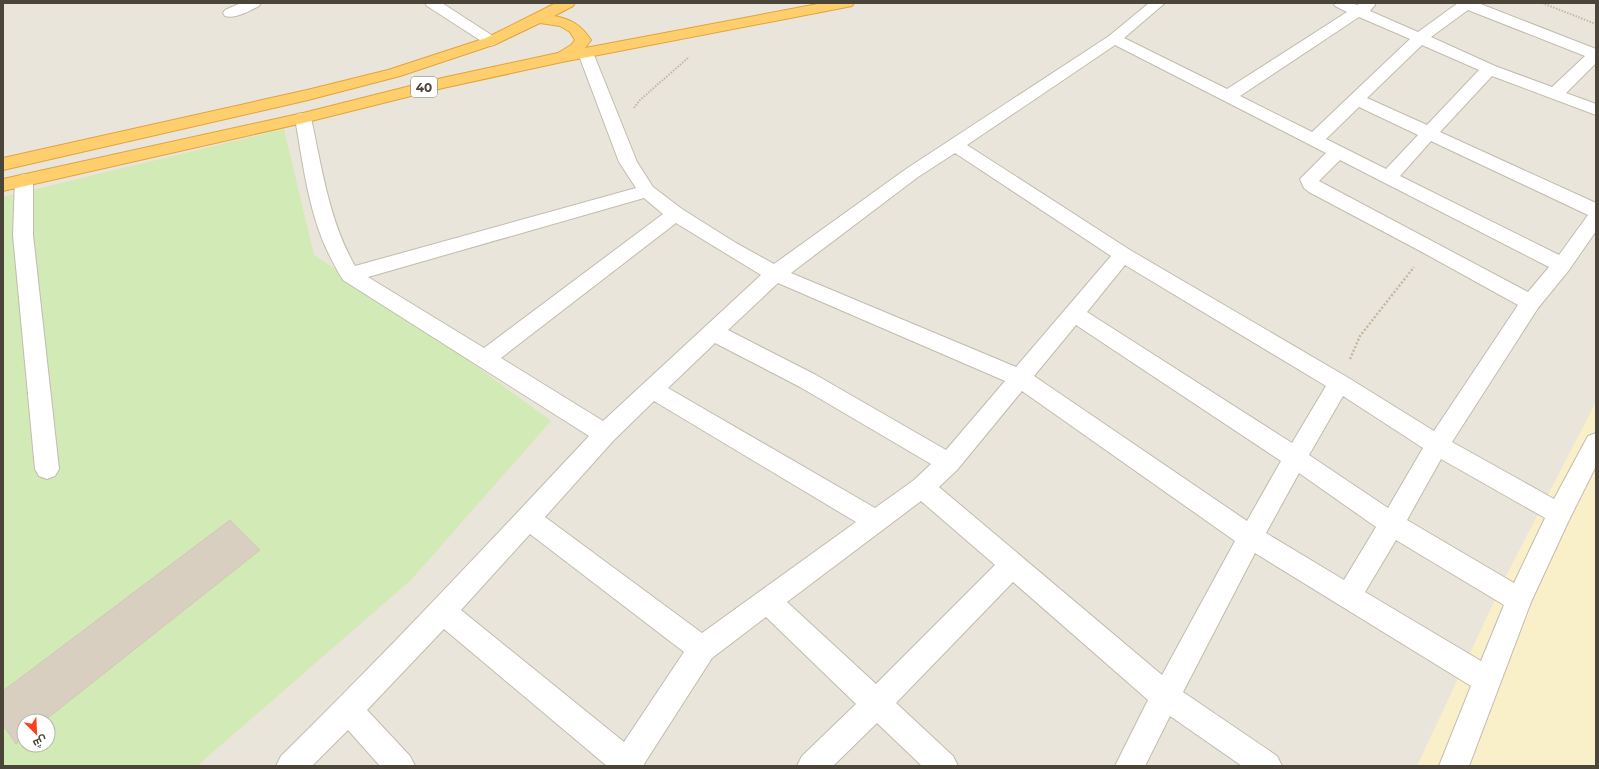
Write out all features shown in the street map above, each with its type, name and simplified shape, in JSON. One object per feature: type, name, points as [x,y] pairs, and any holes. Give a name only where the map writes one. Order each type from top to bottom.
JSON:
[{"type":"highway","name":"40","points":[[3,164],[308,95],[394,72],[491,42],[568,3]]},
{"type":"highway","name":"40","points":[[3,185],[303,118],[442,82],[586,52],[847,3]]},
{"type":"highway","points":[[540,18],[559,20],[578,29],[583,40],[578,48],[562,57]]},
{"type":"street","points":[[230,13],[254,3]]},
{"type":"street","points":[[432,3],[491,42]]},
{"type":"street","points":[[291,766],[348,710],[443,611],[529,519],[605,434],[775,274],[912,173],[1114,39],[1158,3]]},
{"type":"street","points":[[1340,3],[1364,7],[1420,38],[1489,69],[1596,110]]},
{"type":"street","points":[[1314,140],[1420,38],[1467,3],[1596,54],[1555,94]]},
{"type":"street","points":[[1228,96],[1364,7]]},
{"type":"street","points":[[1114,39],[1562,265]]},
{"type":"street","points":[[586,52],[628,162],[647,191],[659,203],[729,248],[775,274],[1020,378],[1250,537],[1488,681]]},
{"type":"street","points":[[1388,177],[1489,69]]},
{"type":"street","points":[[1356,99],[1596,211]]},
{"type":"street","points":[[303,118],[323,214],[339,256],[350,275],[605,434]]},
{"type":"street","points":[[955,145],[1123,255],[1339,383],[1437,445],[1559,514]]},
{"type":"street","points":[[1338,152],[1309,179],[1310,184],[1531,303]]},
{"type":"street","points":[[24,180],[23,235],[47,468]]},
{"type":"street","points":[[350,275],[647,191]]},
{"type":"street","points":[[485,359],[675,214]]},
{"type":"street","points":[[1348,596],[1392,524],[1437,445],[1531,303],[1562,265],[1596,217]]},
{"type":"street","points":[[443,611],[627,765],[702,649],[922,487],[949,463],[1123,255]]},
{"type":"street","points":[[1073,313],[1392,524],[1519,600]]},
{"type":"street","points":[[713,332],[808,381],[949,463]]},
{"type":"street","points":[[1130,766],[1165,696],[1250,537],[1294,458],[1339,383]]},
{"type":"street","points":[[652,389],[876,521]]},
{"type":"street","points":[[1454,766],[1519,600],[1559,514],[1596,443]]},
{"type":"street","points":[[922,487],[1165,696],[1267,766]]},
{"type":"street","points":[[529,519],[702,649]]},
{"type":"street","points":[[812,766],[877,703],[1012,565]]},
{"type":"street","points":[[767,601],[943,766]]},
{"type":"street","points":[[348,710],[400,766]]},
{"type":"path","points":[[1542,3],[1596,24]]},
{"type":"path","points":[[631,112],[640,100],[681,62],[694,53]]},
{"type":"path","points":[[1339,383],[1360,336],[1429,247]]},
{"type":"shaded area","points":[[3,3],[1596,3],[1596,766],[3,766]]},
{"type":"green space","points":[[284,129],[314,255],[427,330],[551,421],[411,580],[197,766],[3,766],[3,197]]},
{"type":"sand","points":[[1596,402],[1596,766],[1417,766],[1507,574]]},
{"type":"building","points":[[230,520],[260,550],[54,713],[16,713],[16,744],[3,725],[3,691]]}]
